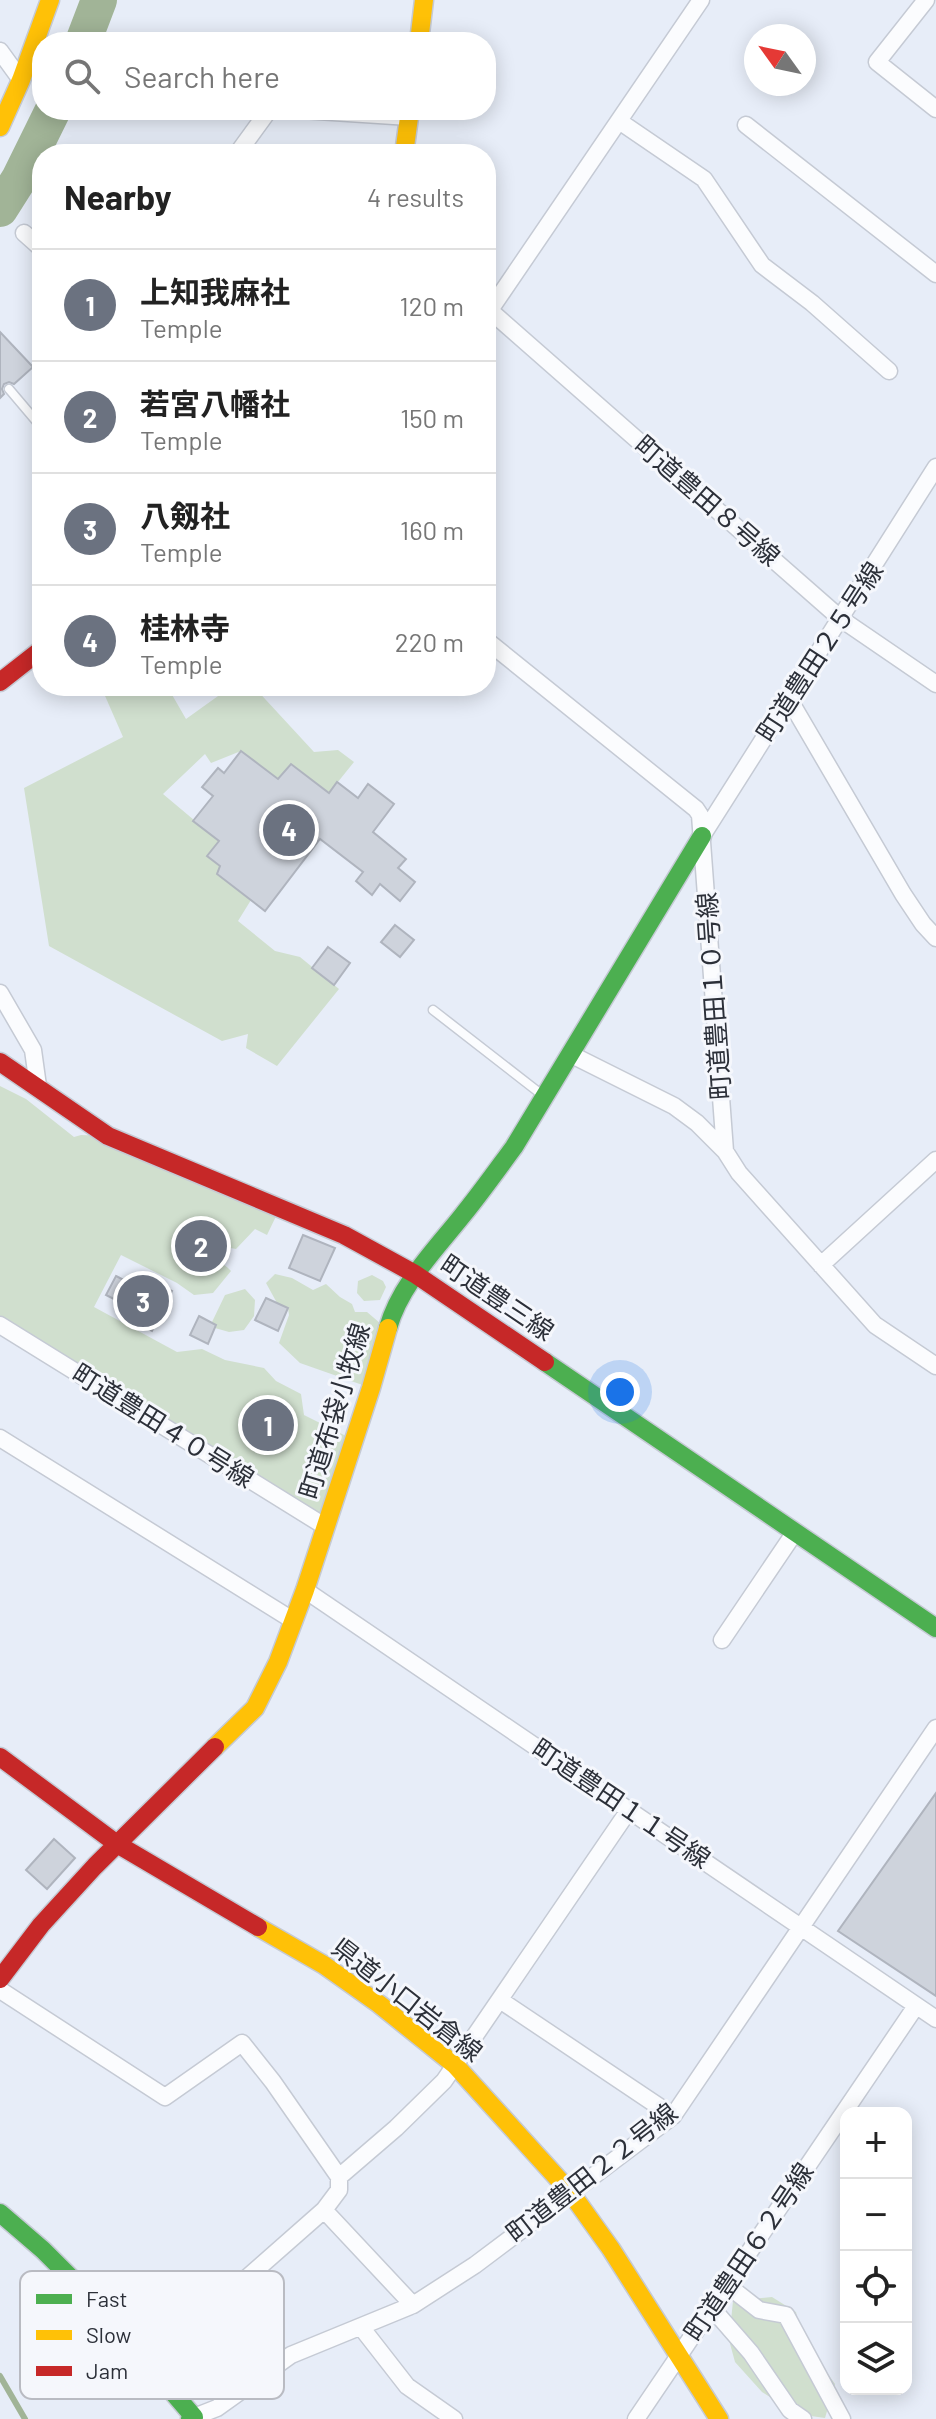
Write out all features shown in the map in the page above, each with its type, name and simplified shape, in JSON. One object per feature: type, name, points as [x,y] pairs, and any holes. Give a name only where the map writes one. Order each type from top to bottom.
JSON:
[{"type":"street","points":[[38,32],[50,0]]},
{"type":"street","points":[[420,32],[424,0]]},
{"type":"street","points":[[496,297],[701,0]]},
{"type":"street","points":[[926,0],[877,62],[936,109]]},
{"type":"street","points":[[0,127],[32,50]]},
{"type":"street","points":[[0,51],[21,80]]},
{"type":"street","points":[[244,144],[262,120]]},
{"type":"street","points":[[406,144],[409,120]]},
{"type":"street","points":[[619,121],[704,179],[762,265],[812,303],[889,371]]},
{"type":"street","points":[[746,125],[936,274]]},
{"type":"street","points":[[24,233],[32,240]]},
{"type":"street","name":"町道豊田８号線","points":[[496,315],[841,619],[936,684]]},
{"type":"street","name":"町道豊田２５号線","points":[[702,836],[936,467]]},
{"type":"street","name":"町道豊田１０号線","points":[[496,648],[696,809],[702,822],[725,1151]]},
{"type":"street","points":[[0,682],[32,657]]},
{"type":"street","points":[[789,699],[903,894],[936,938]]},
{"type":"street","name":"町道布袋小牧線","points":[[3,1968],[117,1844],[255,1708],[278,1662],[305,1590],[371,1388],[391,1316],[415,1274],[514,1147],[702,836]]},
{"type":"street","points":[[0,993],[33,1050],[38,1086]]},
{"type":"street","points":[[570,1054],[674,1106],[697,1123],[725,1151],[739,1173],[875,1325],[936,1366]]},
{"type":"street","name":"町道豊三線","points":[[0,1062],[108,1136],[353,1239],[415,1274],[936,1628]]},
{"type":"street","points":[[821,1265],[936,1160]]},
{"type":"street","name":"町道豊田４０号線","points":[[0,1325],[326,1527]]},
{"type":"street","points":[[0,1438],[294,1621]]},
{"type":"street","points":[[722,1640],[795,1532]]},
{"type":"street","name":"町道豊田１１号線","points":[[305,1590],[936,2019]]},
{"type":"street","name":"町道豊田２２号線","points":[[284,2360],[413,2305],[475,2265],[673,2116],[936,1728]]},
{"type":"street","name":"県道小口岩倉線","points":[[0,1757],[117,1844],[324,1965],[455,2065],[571,2193],[611,2249],[719,2419]]},
{"type":"street","points":[[339,2177],[444,2081],[629,1810]]},
{"type":"street","points":[[0,1990],[165,2097],[242,2043],[339,2177],[339,2190],[324,2210],[255,2271]]},
{"type":"street","points":[[500,2000],[673,2116]]},
{"type":"street","name":"町道豊田６２号線","points":[[636,2419],[916,2006]]},
{"type":"street","points":[[324,2210],[413,2305]]},
{"type":"street","points":[[0,2213],[64,2271]]},
{"type":"street","points":[[727,2285],[759,2310],[786,2315],[842,2419]]},
{"type":"street","points":[[711,2307],[751,2353],[790,2410],[803,2419]]},
{"type":"street","points":[[361,2327],[407,2386],[454,2419]]},
{"type":"street","points":[[178,2399],[193,2418]]},
{"type":"street","name":"町道豊田２２号線","points":[[193,2418],[230,2399]]},
{"type":"lane","points":[[9,389],[32,416]]},
{"type":"lane","points":[[433,1010],[545,1097]]},
{"type":"green space","points":[[105,696],[173,696],[186,719],[218,696],[262,696],[314,752],[338,750],[354,762],[329,793],[291,764],[278,779],[241,751],[211,763],[205,754],[163,794],[219,841],[207,856],[251,900],[238,921],[275,951],[300,957],[339,989],[277,1066],[246,1048],[248,1034],[222,1041],[49,946],[24,788],[123,737]]},
{"type":"green space","points":[[0,1086],[26,1099],[74,1137],[108,1136],[280,1208],[267,1235],[255,1229],[236,1249],[220,1246],[199,1235],[190,1242],[187,1252],[201,1260],[222,1264],[231,1271],[213,1293],[194,1295],[121,1255],[94,1307],[177,1352],[202,1349],[225,1360],[264,1368],[276,1381],[301,1394],[304,1415],[354,1440],[326,1527],[0,1316]]},
{"type":"green space","points":[[275,1274],[292,1278],[313,1290],[326,1284],[352,1304],[355,1312],[367,1312],[387,1329],[371,1388],[300,1363],[279,1343],[289,1315],[288,1308],[277,1303],[266,1283]]},
{"type":"green space","points":[[372,1275],[383,1281],[386,1287],[380,1300],[364,1301],[357,1293],[358,1281]]},
{"type":"green space","points":[[245,1289],[255,1300],[254,1316],[244,1330],[229,1332],[215,1328],[212,1322],[225,1295]]},
{"type":"green space","points":[[772,2297],[796,2312],[802,2338],[835,2384],[825,2418],[797,2414],[762,2392],[735,2362],[729,2340],[733,2301]]},
{"type":"building","points":[[0,332],[32,368],[14,384],[4,384],[4,394],[0,398]]},
{"type":"building","points":[[241,751],[278,779],[291,764],[329,793],[337,782],[358,798],[368,784],[394,804],[373,832],[406,859],[398,868],[415,882],[400,901],[380,884],[372,895],[356,881],[363,872],[320,839],[265,911],[217,874],[220,866],[207,856],[219,841],[193,821],[213,796],[202,787],[218,768],[224,773]]},
{"type":"building","points":[[395,925],[414,940],[400,957],[381,942]]},
{"type":"building","points":[[328,947],[350,963],[334,985],[312,968]]},
{"type":"building","points":[[303,1235],[335,1248],[320,1281],[289,1268]]},
{"type":"building","points":[[116,1276],[141,1289],[146,1278],[172,1291],[152,1331],[125,1317],[130,1307],[106,1295]]},
{"type":"building","points":[[266,1298],[288,1308],[278,1331],[255,1320]]},
{"type":"building","points":[[199,1316],[216,1325],[208,1344],[190,1335]]},
{"type":"building","points":[[936,1793],[936,1996],[838,1931]]},
{"type":"building","points":[[54,1839],[75,1858],[47,1889],[26,1870]]},
{"type":"waterway","points":[[87,32],[99,0]]},
{"type":"waterway","points":[[36,144],[48,120]]},
{"type":"waterway","points":[[0,209],[32,153]]},
{"type":"waterway","points":[[0,2376],[25,2419]]},
{"type":"traffic: fast","points":[[388,1328],[410,1283],[514,1147],[702,836]]},
{"type":"traffic: fast","points":[[545,1362],[936,1628]]},
{"type":"traffic: fast","points":[[0,2213],[64,2271]]},
{"type":"traffic: fast","points":[[179,2399],[194,2417],[190,2419]]},
{"type":"traffic: slow","points":[[38,32],[50,0]]},
{"type":"traffic: slow","points":[[420,32],[424,0]]},
{"type":"traffic: slow","points":[[0,127],[32,50]]},
{"type":"traffic: slow","points":[[405,144],[409,120]]},
{"type":"traffic: slow","points":[[215,1747],[255,1708],[278,1662],[305,1590],[388,1328]]},
{"type":"traffic: slow","points":[[258,1927],[324,1965],[455,2065],[571,2193],[611,2249],[719,2419]]},
{"type":"traffic: jam","points":[[0,682],[32,657]]},
{"type":"traffic: jam","points":[[0,1062],[108,1136],[344,1235],[415,1274],[545,1362]]},
{"type":"traffic: jam","points":[[0,1979],[41,1925],[95,1866],[215,1747]]},
{"type":"traffic: jam","points":[[0,1757],[117,1844],[258,1927]]},
{"type":"place","name":"桂林寺","points":[[289,830]]},
{"type":"place","name":"若宮八幡社","points":[[201,1246]]},
{"type":"place","name":"八剱社","points":[[143,1301]]},
{"type":"place","name":"上知我麻社","points":[[268,1425]]}]
